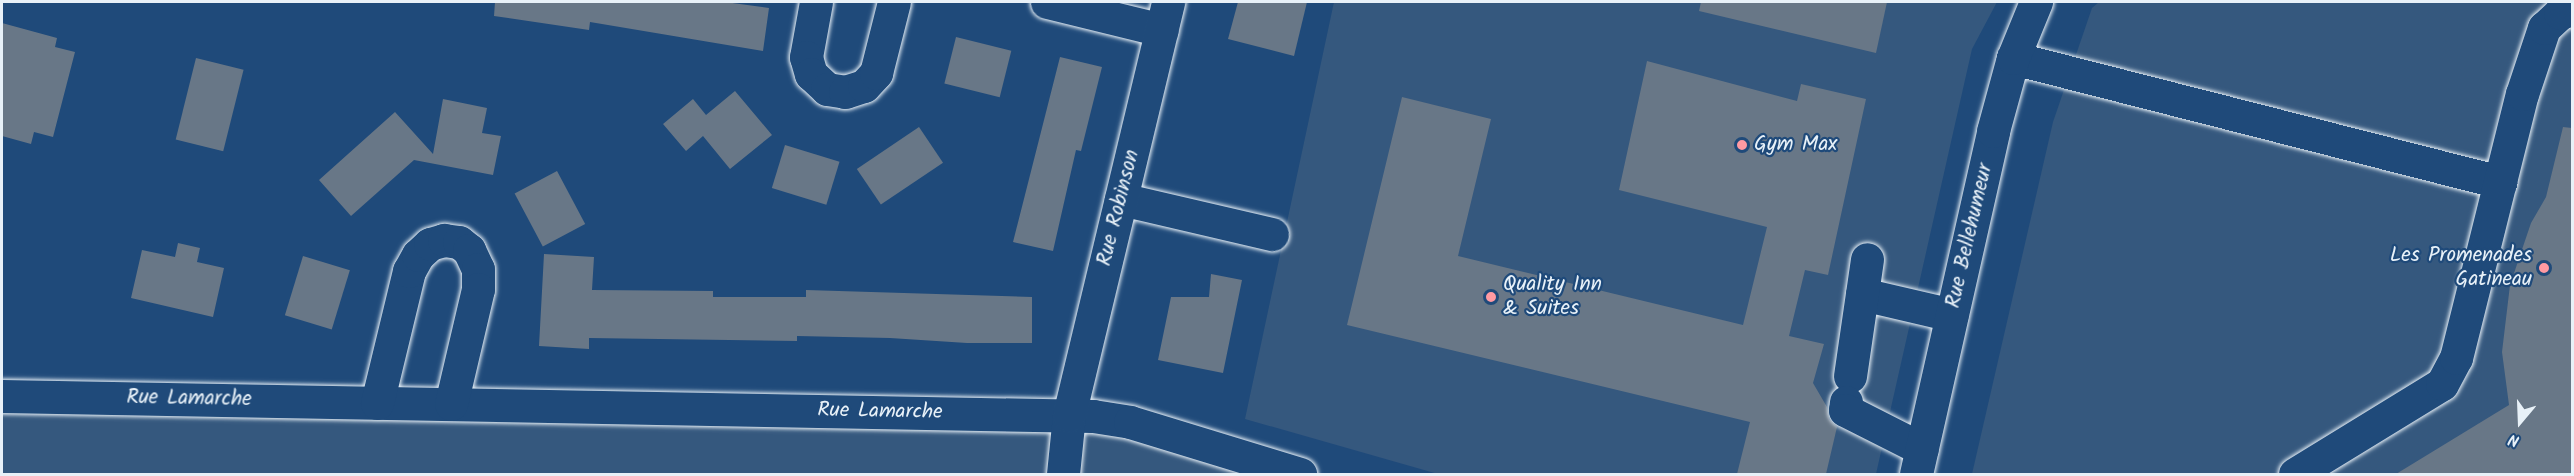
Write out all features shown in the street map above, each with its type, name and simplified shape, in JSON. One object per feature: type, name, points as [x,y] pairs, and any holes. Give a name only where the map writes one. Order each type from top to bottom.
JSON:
[{"type":"street","points":[[816,2],[806,57],[811,74],[827,89],[845,92],[864,86],[876,73],[894,2]]},
{"type":"street","points":[[1047,2],[1165,16]]},
{"type":"street","name":"Rue Bellehumeur","points":[[1919,465],[2013,58],[2036,2]]},
{"type":"street","points":[[2295,474],[2442,384],[2456,358],[2522,94],[2544,28],[2560,13],[2572,9]]},
{"type":"street","name":"Rue Robinson","points":[[1063,474],[1069,415],[1165,16]]},
{"type":"street","points":[[2013,58],[2500,182]]},
{"type":"street","points":[[1121,199],[1272,234]]},
{"type":"street","points":[[377,403],[409,271],[418,255],[430,244],[444,240],[459,243],[469,250],[478,269],[478,289],[451,404]]},
{"type":"street","points":[[1867,258],[1845,410],[1919,465]]},
{"type":"street","points":[[1862,294],[1952,315]]},
{"type":"street","name":"Rue Lamarche","points":[[2,396],[1110,417],[1300,474]]},
{"type":"shaded area","points":[[1334,2],[1997,2],[1972,49],[1876,474],[1438,474],[1245,419]]},
{"type":"shaded area","name":"Les Promenades Gatineau","points":[[2099,2],[2572,2],[2572,474],[1972,474],[2053,122],[2092,8]]},
{"type":"shaded area","points":[[2,396],[1028,415],[1300,474],[2,474]]},
{"type":"building","points":[[495,2],[725,2],[769,8],[763,51],[590,22],[589,30],[494,16]]},
{"type":"building","points":[[1238,2],[1307,2],[1294,56],[1228,39]]},
{"type":"building","points":[[1701,2],[1887,2],[1876,53],[1699,11]]},
{"type":"building","points":[[2,23],[57,38],[55,47],[75,52],[53,137],[34,132],[31,144],[2,136]]},
{"type":"building","points":[[956,37],[1011,51],[1000,97],[944,84]]},
{"type":"building","points":[[1060,57],[1102,67],[1081,151],[1076,150],[1053,251],[1013,242]]},
{"type":"building","points":[[196,58],[244,70],[223,151],[176,140]]},
{"type":"building","name":"Quality Inn & Suites","points":[[1647,61],[1797,101],[1801,84],[1866,99],[1828,275],[1805,270],[1789,336],[1824,344],[1813,383],[1827,407],[1829,419],[1837,427],[1826,474],[1737,474],[1750,422],[1347,325],[1402,97],[1491,119],[1458,256],[1743,325],[1767,227],[1619,190]]},
{"type":"building","points":[[735,91],[772,135],[730,169],[703,136],[686,151],[663,124],[693,99],[706,115]]},
{"type":"building","points":[[443,99],[487,108],[482,133],[501,136],[493,175],[414,160],[351,216],[319,180],[395,112],[433,154]]},
{"type":"building","points":[[919,127],[943,163],[881,205],[857,169]]},
{"type":"building","name":"Les Promenades Gatineau","points":[[2563,127],[2572,128],[2572,474],[2396,474],[2509,405],[2502,352],[2510,285],[2531,223],[2546,197]]},
{"type":"building","points":[[785,145],[840,162],[826,205],[772,188]]},
{"type":"building","points":[[557,171],[585,224],[543,247],[515,194]]},
{"type":"building","points":[[178,243],[200,248],[197,262],[224,268],[213,317],[131,298],[142,250],[175,257]]},
{"type":"building","points":[[544,254],[594,257],[592,290],[713,291],[713,297],[806,297],[806,290],[1032,297],[1032,343],[967,343],[890,338],[797,336],[797,341],[589,338],[589,349],[539,346]]},
{"type":"building","points":[[303,256],[350,270],[332,330],[285,315]]},
{"type":"building","points":[[1211,274],[1242,280],[1223,373],[1158,360],[1171,297],[1209,297]]},
{"type":"place","name":"Gym Max","points":[[1742,145]]},
{"type":"place","name":"Les Promenades Gatineau","points":[[2544,268]]},
{"type":"place","name":"Quality Inn & Suites","points":[[1491,297]]}]
